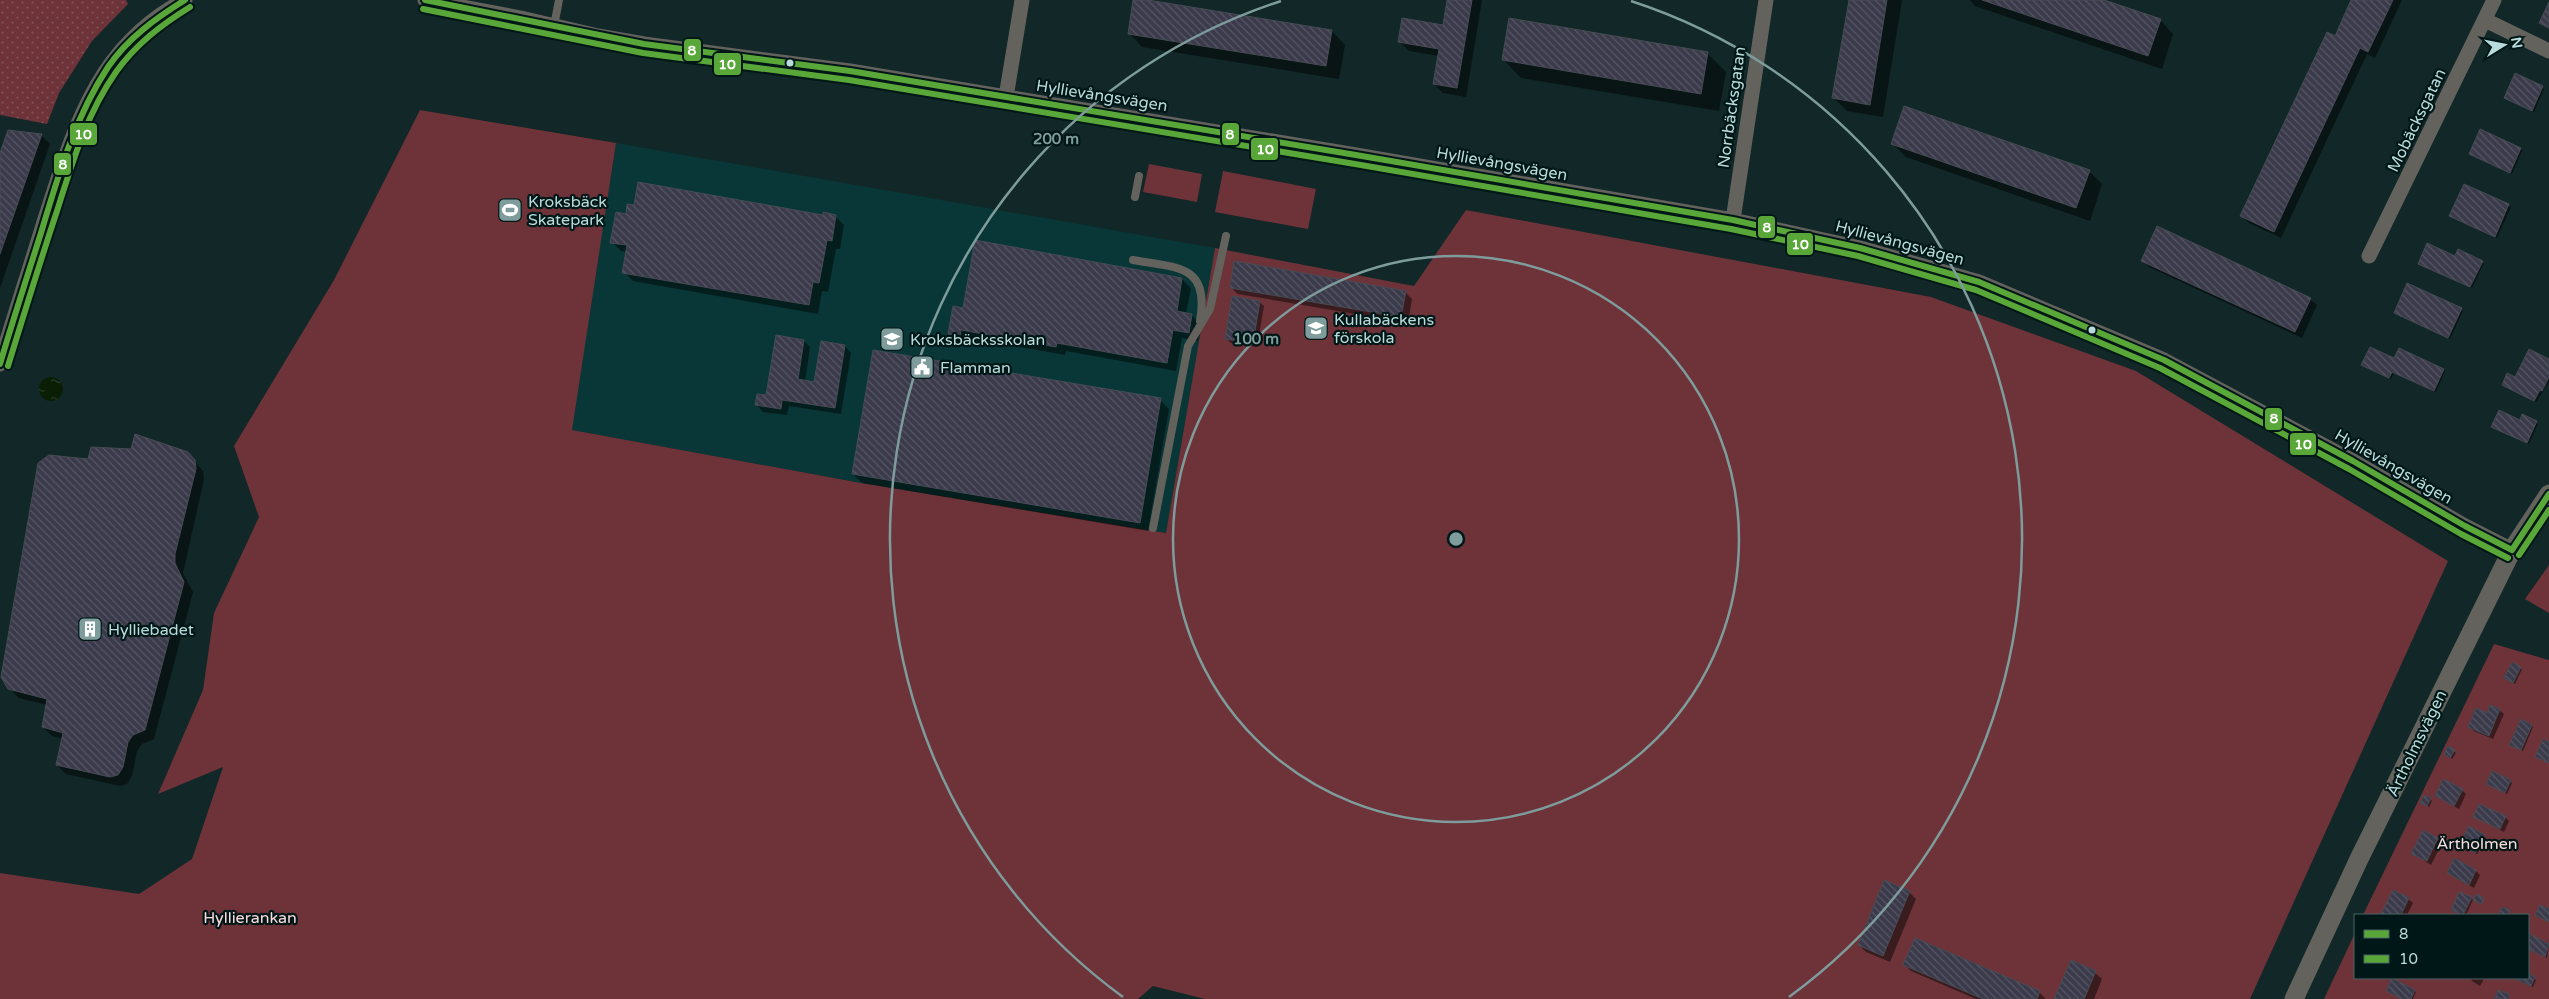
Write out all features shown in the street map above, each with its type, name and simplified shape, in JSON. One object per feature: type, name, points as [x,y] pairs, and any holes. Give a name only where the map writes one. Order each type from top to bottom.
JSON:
[{"type":"street","points":[[0,364],[63,163],[85,104],[101,76],[126,44],[147,24],[185,0]]},
{"type":"street","name":"Hyllievångsvägen","points":[[425,0],[503,14],[644,44],[850,72],[1006,97],[1733,220],[1860,248],[1979,282],[2164,360],[2353,461],[2512,550]]},
{"type":"street","points":[[1006,97],[1022,0]]},
{"type":"street","name":"Norrbäcksgatan","points":[[1733,220],[1766,0]]},
{"type":"street","name":"Mobäcksgatan","points":[[2369,256],[2494,0]]},
{"type":"street","points":[[2485,20],[2549,51]]},
{"type":"street","name":"Ärtholmsvägen","points":[[2294,999],[2359,858],[2512,550],[2549,494]]},
{"type":"lane","points":[[554,26],[559,0]]},
{"type":"lane","points":[[1135,197],[1139,176]]},
{"type":"lane","points":[[1153,528],[1188,346],[1210,309],[1226,236]]},
{"type":"lane","points":[[1133,260],[1186,270],[1195,278],[1203,302],[1199,328]]},
{"type":"shaded area","name":"Kroksbäcksskolan","points":[[616,143],[1215,248],[1166,533],[861,483],[571,430]]},
{"type":"green space","points":[[0,0],[126,0],[128,4],[92,41],[59,93],[47,124],[0,115]]},
{"type":"green space","name":"Hyllierankan","points":[[420,110],[616,143],[572,430],[861,483],[1166,533],[1215,248],[1414,286],[1466,210],[1931,297],[2136,371],[2448,561],[2250,999],[1205,999],[1153,986],[1138,999],[0,999],[0,873],[139,894],[192,859],[223,767],[158,794],[203,690],[214,613],[259,517],[234,446],[334,280]]},
{"type":"green space","points":[[1149,164],[1202,174],[1197,202],[1143,192]]},
{"type":"green space","points":[[1223,171],[1316,189],[1308,229],[1215,212]]},
{"type":"green space","points":[[2549,565],[2549,613],[2525,599]]},
{"type":"green space","name":"Ärtholmen","points":[[2494,644],[2549,660],[2549,999],[2324,999],[2354,935],[2354,979],[2529,979],[2529,914],[2363,914]]},
{"type":"water","points":[[51,377],[60,380],[63,389],[60,398],[51,401],[42,398],[39,389],[42,380]]},
{"type":"building","points":[[1133,0],[1148,0],[1332,30],[1326,66],[1128,34]]},
{"type":"building","points":[[1447,0],[1472,0],[1457,88],[1433,84],[1439,49],[1398,42],[1402,18],[1443,25]]},
{"type":"building","points":[[1849,0],[1887,0],[1870,105],[1832,98]]},
{"type":"building","points":[[1982,0],[2104,0],[2161,19],[2148,56]]},
{"type":"building","points":[[2351,0],[2393,0],[2368,52],[2360,48],[2274,232],[2240,216],[2327,32],[2335,36]]},
{"type":"building","points":[[2549,2],[2549,28],[2539,23]]},
{"type":"building","points":[[1509,18],[1708,52],[1701,94],[1502,60]]},
{"type":"building","points":[[2515,73],[2543,86],[2532,111],[2504,98]]},
{"type":"building","points":[[1904,106],[2090,170],[2076,208],[1891,144]]},
{"type":"building","points":[[2480,129],[2521,148],[2510,173],[2469,154]]},
{"type":"building","points":[[8,130],[42,134],[0,254],[0,153]]},
{"type":"building","points":[[638,182],[823,215],[823,212],[836,215],[832,241],[827,240],[819,283],[813,282],[809,305],[622,273],[627,245],[610,243],[616,212],[626,214],[627,204],[634,205]]},
{"type":"building","points":[[2464,184],[2509,204],[2495,237],[2449,216]]},
{"type":"building","points":[[2157,226],[2311,298],[2295,332],[2141,261]]},
{"type":"building","points":[[975,240],[1182,278],[1177,311],[1192,314],[1189,333],[1173,330],[1167,363],[1057,343],[1056,347],[961,330],[960,336],[948,334],[953,306],[963,308]]},
{"type":"building","points":[[2427,243],[2455,256],[2458,249],[2483,261],[2470,287],[2418,264]]},
{"type":"building","points":[[1234,261],[1406,291],[1401,317],[1230,288]]},
{"type":"building","points":[[2407,283],[2462,308],[2448,338],[2394,313]]},
{"type":"building","points":[[1232,296],[1260,301],[1253,343],[1225,339]]},
{"type":"building","points":[[776,335],[804,340],[798,379],[814,382],[821,341],[845,345],[835,408],[782,400],[781,409],[755,405],[757,394],[766,395]]},
{"type":"building","points":[[2370,347],[2394,358],[2399,348],[2444,369],[2434,391],[2392,372],[2389,378],[2361,365]]},
{"type":"building","points":[[2529,349],[2549,359],[2549,377],[2534,401],[2502,385],[2507,373],[2515,377]]},
{"type":"building","points":[[873,350],[1161,398],[1140,523],[852,474]]},
{"type":"building","points":[[2499,410],[2520,420],[2522,414],[2537,421],[2527,443],[2491,427]]},
{"type":"building","name":"Hylliebadet","points":[[135,434],[188,452],[195,460],[196,469],[175,554],[175,563],[184,582],[145,730],[133,735],[128,742],[123,767],[118,775],[110,777],[56,765],[63,733],[42,727],[47,699],[8,689],[1,677],[38,463],[49,455],[88,459],[91,447],[131,449]]},
{"type":"building","points":[[2512,662],[2521,667],[2513,683],[2504,678]]},
{"type":"building","points":[[2490,705],[2500,709],[2489,736],[2468,727],[2476,708],[2487,713]]},
{"type":"building","points":[[2521,719],[2532,725],[2521,750],[2509,745]]},
{"type":"building","points":[[2543,739],[2549,742],[2549,763],[2535,757]]},
{"type":"building","points":[[2448,746],[2455,750],[2450,758],[2444,754]]},
{"type":"building","points":[[2492,771],[2511,780],[2505,793],[2486,784]]},
{"type":"building","points":[[2443,779],[2463,789],[2454,806],[2435,796]]},
{"type":"building","points":[[2424,795],[2431,798],[2427,806],[2420,803]]},
{"type":"building","points":[[2479,804],[2506,816],[2500,829],[2473,817]]},
{"type":"building","points":[[2469,826],[2485,835],[2475,853],[2459,844]]},
{"type":"building","points":[[2423,830],[2438,838],[2427,861],[2411,854]]},
{"type":"building","points":[[2454,858],[2476,870],[2469,885],[2447,873]]},
{"type":"building","points":[[1884,880],[1910,891],[1883,956],[1858,945]]},
{"type":"building","points":[[2393,890],[2409,898],[2401,914],[2381,914]]},
{"type":"building","points":[[2459,892],[2472,897],[2464,914],[2451,910]]},
{"type":"building","points":[[2476,894],[2484,898],[2481,904],[2473,900]]},
{"type":"building","points":[[2540,905],[2549,909],[2549,922],[2535,915]]},
{"type":"building","points":[[2502,907],[2510,910],[2508,914],[2498,914]]},
{"type":"building","points":[[2529,934],[2549,944],[2545,957],[2529,949]]},
{"type":"building","points":[[1915,938],[2040,991],[2037,999],[1983,999],[1903,965]]},
{"type":"building","points":[[2071,960],[2096,971],[2084,999],[2054,999]]},
{"type":"building","points":[[2529,974],[2535,977],[2531,986],[2515,979],[2529,979]]},
{"type":"building","points":[[2392,979],[2415,990],[2411,999],[2402,999],[2386,991]]},
{"type":"building","points":[[2498,990],[2509,994],[2509,999],[2494,999]]},
{"type":"transit line","name":"8","points":[[0,364],[68,147],[96,86],[124,47],[153,21],[185,0]]},
{"type":"transit line","name":"8","points":[[425,0],[644,44],[850,71],[1356,155],[1733,220],[1860,248],[1979,282],[2164,360],[2353,461],[2465,526],[2512,550]]},
{"type":"transit line","name":"10","points":[[8,366],[68,175],[81,139],[97,104],[116,72],[132,53],[159,28],[190,7]]},
{"type":"transit line","name":"10","points":[[423,9],[643,53],[849,80],[1355,164],[1731,229],[1858,256],[1976,290],[2160,368],[2349,469],[2461,534],[2508,558]]},
{"type":"transit line","name":"8","points":[[2512,550],[2549,494]]},
{"type":"transit line","name":"10","points":[[2519,555],[2549,510]]},
{"type":"place","name":"Kroksbäck Skatepark","points":[[510,210]]},
{"type":"place","name":"Kullabäckens förskola","points":[[1316,328]]},
{"type":"place","name":"Kroksbäcksskolan","points":[[892,339]]},
{"type":"place","name":"Flamman","points":[[922,367]]},
{"type":"place","name":"Hylliebadet","points":[[90,629]]}]
